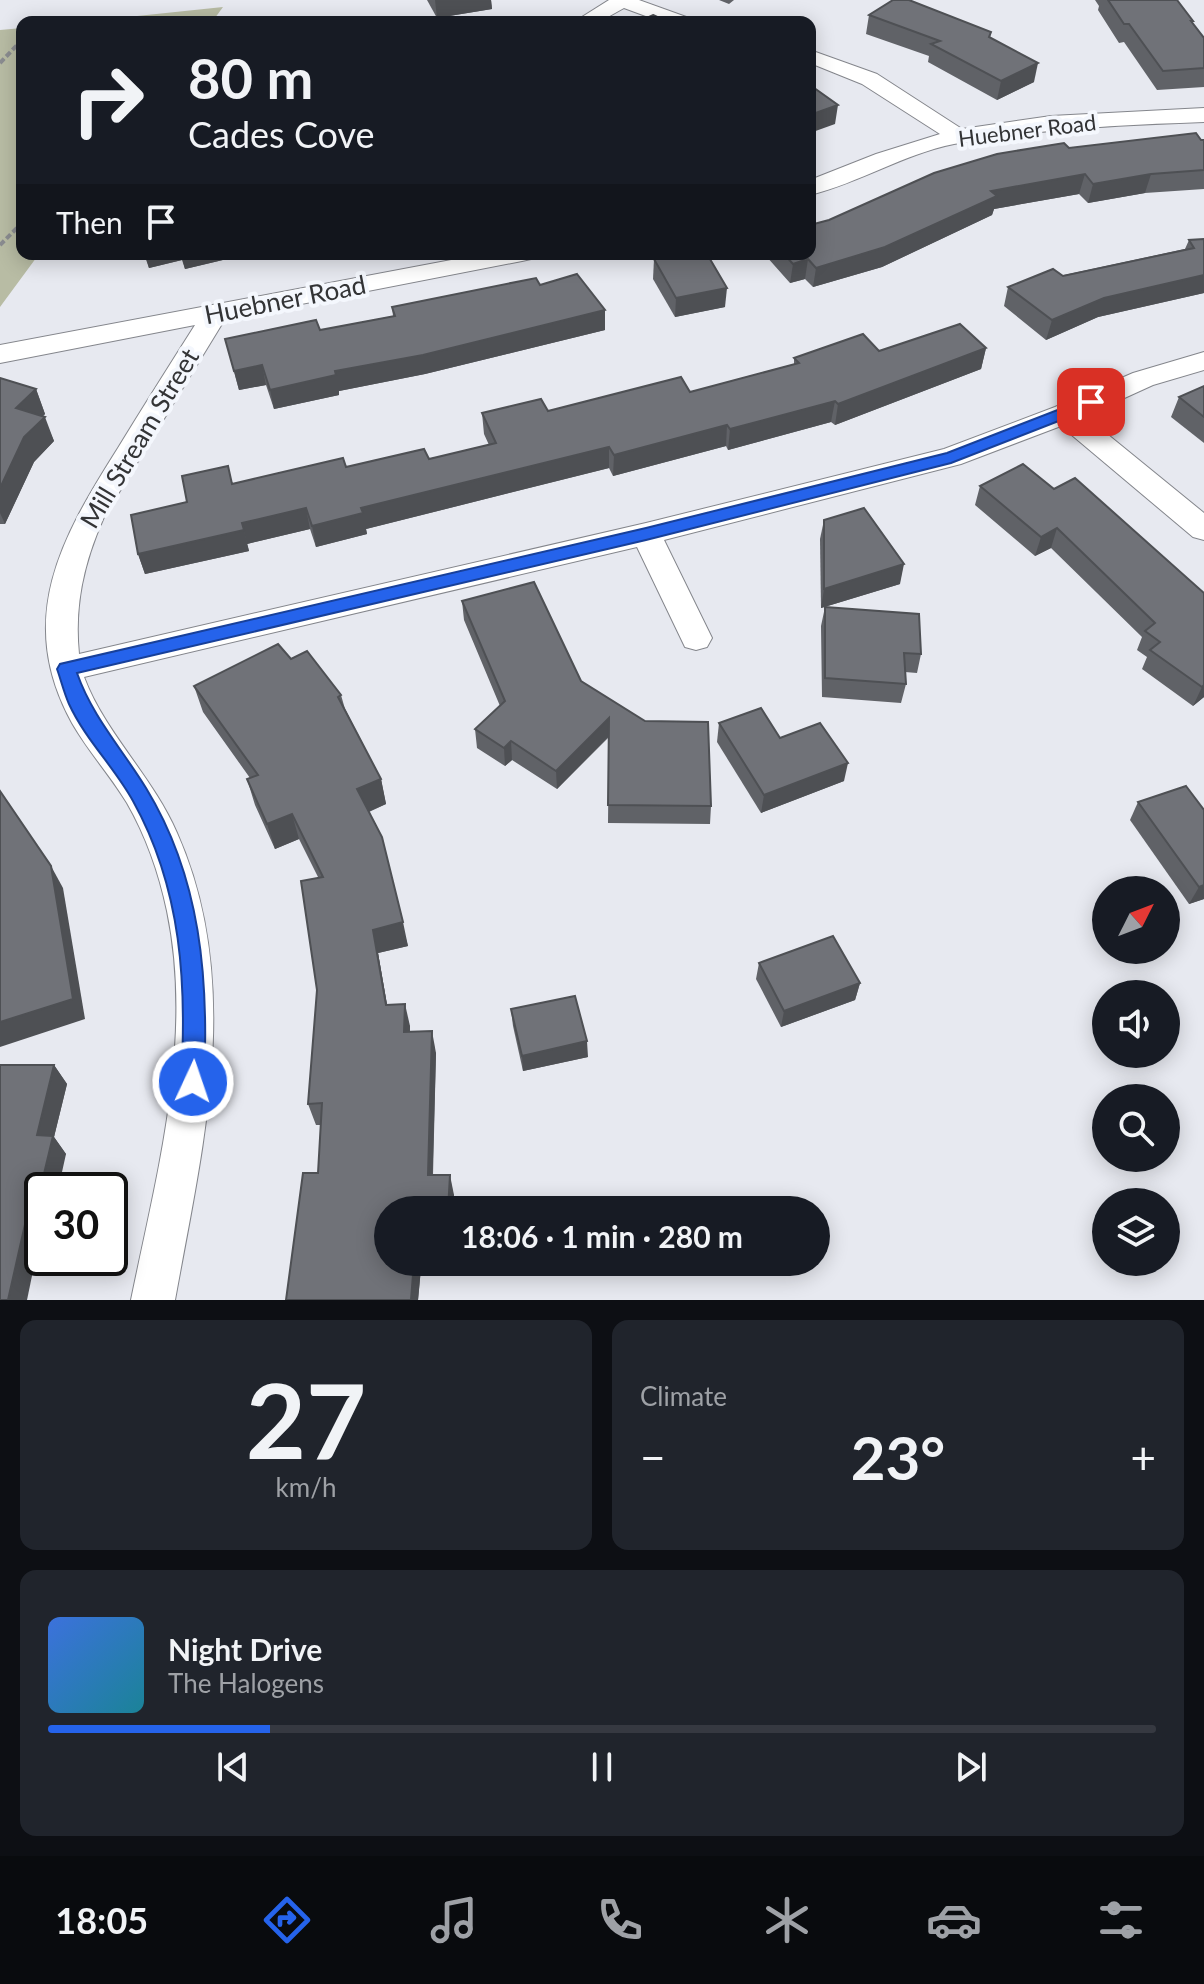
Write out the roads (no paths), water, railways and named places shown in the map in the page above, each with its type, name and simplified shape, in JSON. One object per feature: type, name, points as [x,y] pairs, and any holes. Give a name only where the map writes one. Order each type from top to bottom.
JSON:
[{"type":"street","points":[[594,16],[621,0],[665,16]]},
{"type":"street","points":[[816,58],[891,90],[959,137]]},
{"type":"street","name":"Huebner Road","points":[[816,186],[892,155],[959,137],[1053,122],[1204,115]]},
{"type":"street","name":"Huebner Road","points":[[0,354],[490,260]]},
{"type":"street","name":"Mill Stream Street","points":[[153,1300],[193,1082],[196,1014],[192,951],[181,894],[163,841],[140,795],[78,703],[61,648],[62,593],[77,541],[216,312]]},
{"type":"street","points":[[66,669],[646,534],[951,457],[1065,414],[1143,379],[1204,361]]},
{"type":"street","points":[[1065,414],[1204,529]]},
{"type":"street","points":[[646,534],[696,638]]}]
